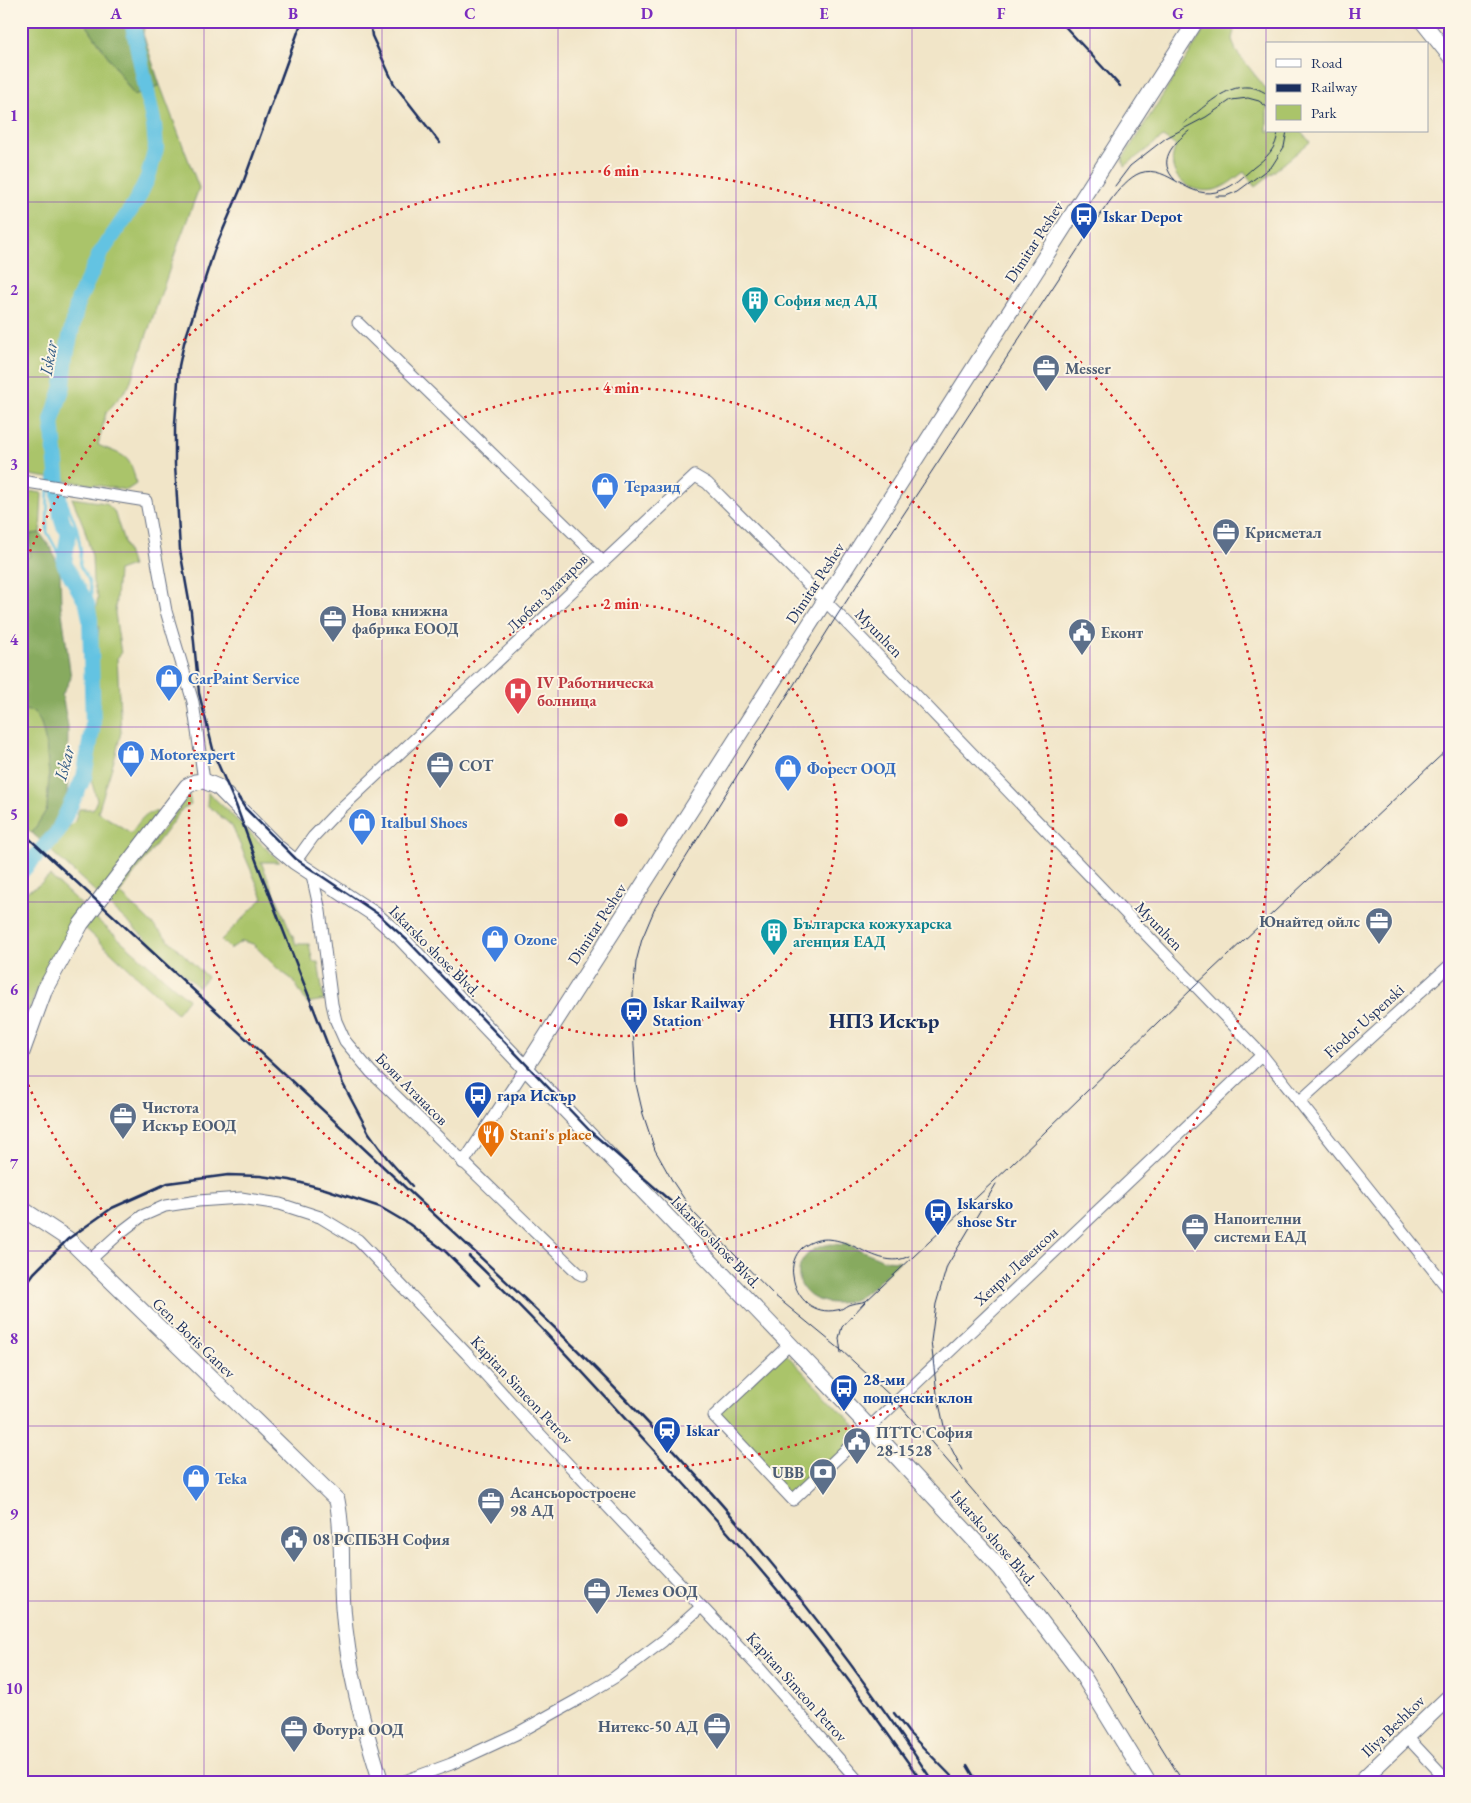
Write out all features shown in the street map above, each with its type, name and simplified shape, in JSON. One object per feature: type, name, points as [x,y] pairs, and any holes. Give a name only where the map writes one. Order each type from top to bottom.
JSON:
[{"type":"main road","name":"Dimitar Peshev","points":[[525,1069],[1196,21]]},
{"type":"main road","points":[[1422,21],[1450,56]]},
{"type":"main road","points":[[21,1055],[45,989],[81,924],[180,794],[187,786],[195,782],[204,781]]},
{"type":"main road","name":"Iskarsko shose Blvd.","points":[[204,781],[218,787],[276,847],[312,875],[374,914],[399,936],[870,1428],[1001,1569],[1083,1676],[1148,1782]]},
{"type":"main road","name":"Gen. Boris Ganev","points":[[21,1208],[68,1239],[337,1500],[340,1517],[343,1606],[350,1668],[360,1712],[381,1782]]},
{"type":"main road","name":"Iliya Beshkov","points":[[1360,1782],[1450,1696]]},
{"type":"street","points":[[358,323],[603,562]]},
{"type":"street","name":"Любен Златаров","points":[[295,862],[301,852],[335,814],[695,476],[707,483],[825,600]]},
{"type":"street","points":[[25,482],[146,501],[166,612],[193,702],[204,781]]},
{"type":"street","name":"Myunhen","points":[[825,600],[1262,1055],[1450,1291]]},
{"type":"street","name":"Боян Атанасов","points":[[312,875],[320,911],[332,1004],[340,1032],[353,1052],[463,1162],[582,1275]]},
{"type":"street","name":"Fiodor Uspenski","points":[[1299,1102],[1450,965]]},
{"type":"street","name":"Хенри Левенсон","points":[[790,1344],[714,1416],[793,1500],[1262,1055]]},
{"type":"street","name":"Dimitar Peshev","points":[[463,1162],[525,1069]]},
{"type":"street","name":"Kapitan Simeon Petrov","points":[[90,1260],[142,1216],[165,1206],[198,1201],[241,1198],[280,1204],[320,1217],[358,1240],[761,1670],[859,1782]]},
{"type":"street","points":[[402,1782],[451,1764],[516,1734],[615,1677],[663,1641],[701,1607]]},
{"type":"street","points":[[1407,1737],[1449,1782]]},
{"type":"green space","points":[[21,21],[84,21],[134,95],[160,85],[199,188],[129,386],[106,413],[98,445],[120,454],[128,461],[136,484],[127,490],[30,475],[21,470]]},
{"type":"green space","points":[[84,21],[145,21],[143,34],[160,85],[134,95]]},
{"type":"green space","points":[[1210,21],[1229,22],[1234,31],[1232,39],[1236,51],[1266,89],[1266,132],[1302,132],[1310,142],[1255,187],[1244,172],[1226,185],[1214,190],[1204,191],[1187,185],[1175,173],[1173,156],[1176,146],[1163,137],[1125,166],[1123,158]]},
{"type":"green space","points":[[21,490],[42,493],[40,533],[31,534],[30,556],[21,563]]},
{"type":"green space","points":[[72,498],[106,503],[114,511],[132,566],[118,571],[115,613],[121,654],[117,658],[121,732],[98,812],[131,833],[145,815],[157,812],[157,817],[99,895],[50,850],[54,842],[75,821],[79,809],[93,809],[97,800],[91,780],[97,732],[96,650],[99,627],[94,616],[98,598],[93,582],[92,556],[84,527]]},
{"type":"green space","points":[[40,533],[52,550],[60,571],[61,605],[71,678],[62,695],[68,726],[67,800],[60,817],[41,841],[32,833],[47,809],[49,775],[46,743],[41,723],[34,712],[24,710],[21,735],[21,563],[30,556],[30,534]]},
{"type":"green space","points":[[24,710],[34,711],[41,723],[46,743],[49,775],[47,809],[32,833],[21,823],[21,770],[25,760],[21,735]]},
{"type":"green space","points":[[21,735],[25,760],[21,770]]},
{"type":"green space","points":[[208,792],[280,862],[261,862],[296,944],[309,944],[313,962],[318,962],[324,1000],[307,1003],[293,980],[278,969],[253,944],[242,941],[230,949],[221,940],[263,898],[232,826],[207,805]]},
{"type":"green space","points":[[189,795],[191,805],[183,808],[120,893],[207,977],[198,987],[106,902]]},
{"type":"green space","points":[[50,876],[86,909],[40,982],[21,1030],[21,894],[36,887]]},
{"type":"green space","points":[[94,917],[188,999],[177,1013],[85,928]]},
{"type":"green space","points":[[831,1244],[849,1245],[884,1260],[900,1261],[874,1286],[856,1299],[837,1303],[819,1300],[808,1294],[801,1285],[800,1265],[806,1256],[816,1248]]},
{"type":"green space","points":[[783,1351],[863,1434],[793,1500],[714,1416]]},
{"type":"waterway","name":"Iskar","points":[[21,872],[57,833],[84,777],[93,725],[90,619],[87,604],[64,563],[69,531],[64,526],[61,516],[52,420],[63,386],[66,355],[78,301],[100,254],[136,202],[148,177],[156,148],[154,125],[132,21]]},
{"type":"waterway","points":[[49,482],[54,447]]},
{"type":"waterway","points":[[48,488],[47,532],[64,563]]},
{"type":"waterway","points":[[62,491],[77,528],[81,552],[80,566],[88,579],[91,590],[92,603],[89,614]]},
{"type":"tram line","points":[[1183,124],[1212,101],[1233,89],[1255,88],[1266,94]]},
{"type":"tram line","points":[[1115,186],[1130,166],[1166,138],[1206,117],[1231,100],[1248,98],[1259,101],[1266,106]]},
{"type":"tram line","points":[[1175,180],[1169,173],[1167,160],[1177,141],[1189,131]]},
{"type":"tram line","points":[[1183,1782],[1109,1662],[1080,1619],[1048,1578],[896,1401],[841,1350],[774,1295],[693,1212],[655,1150],[643,1114],[636,1084],[633,995],[636,962],[642,939],[655,908],[838,614],[1109,202],[1132,177],[1150,171],[1160,173],[1199,192],[1210,193],[1222,190],[1239,181],[1266,157],[1276,143],[1278,132]]},
{"type":"tram line","points":[[1216,196],[1226,196],[1238,191],[1272,166],[1284,147],[1287,132]]},
{"type":"tram line","points":[[841,1353],[839,1338],[842,1327],[865,1302],[1010,1166],[1195,986],[1450,747]]},
{"type":"tram line","points":[[963,1471],[947,1440],[937,1394],[931,1341],[936,1304],[947,1266],[996,1184]]},
{"type":"tram line","points":[[866,1301],[850,1304],[840,1310],[829,1311],[814,1308],[808,1304],[798,1292],[793,1276],[793,1264],[802,1248],[816,1241],[830,1239],[844,1242],[883,1259],[896,1260],[909,1256]]},
{"type":"railway","points":[[302,21],[243,183],[214,251],[184,343],[179,366],[175,424],[175,464],[180,550],[191,612],[199,693],[215,757],[236,805],[343,1084],[369,1133],[387,1158],[412,1186]]},
{"type":"railway","points":[[370,21],[372,36],[394,84],[440,143]]},
{"type":"railway","points":[[1060,21],[1120,86]]},
{"type":"railway","points":[[238,797],[245,808],[296,859],[378,914],[408,941],[590,1131],[726,1252]]},
{"type":"railway","points":[[21,831],[495,1270],[608,1381],[708,1489],[756,1545],[848,1661],[892,1721],[933,1782]]},
{"type":"railway","points":[[21,1291],[34,1273],[68,1239],[112,1208],[168,1183],[228,1175],[260,1176],[290,1180],[380,1207],[409,1224],[445,1251],[479,1285]]},
{"type":"railway","points":[[469,1256],[583,1372],[748,1556],[835,1663],[922,1782]]},
{"type":"railway","points":[[894,1713],[909,1733],[957,1782]]},
{"type":"railway","points":[[967,1765],[977,1782]]},
{"type":"place","name":"Iskar Depot","points":[[1084,240]]},
{"type":"place","name":"София мед АД","points":[[755,324]]},
{"type":"place","name":"Messer","points":[[1046,392]]},
{"type":"place","name":"Теразид","points":[[605,510]]},
{"type":"place","name":"Крисметал","points":[[1226,556]]},
{"type":"place","name":"Нова книжна фабрика ЕООД","points":[[333,643]]},
{"type":"place","name":"Еконт","points":[[1082,656]]},
{"type":"place","name":"CarPaint Service","points":[[169,702]]},
{"type":"place","name":"IV Работническа болница","points":[[518,715]]},
{"type":"place","name":"Motorexpert","points":[[131,778]]},
{"type":"place","name":"СОТ","points":[[440,789]]},
{"type":"place","name":"Форест ООД","points":[[788,792]]},
{"type":"place","name":"Italbul Shoes","points":[[362,846]]},
{"type":"place","name":"Юнайтед ойлс","points":[[1379,945]]},
{"type":"place","name":"Българска кожухарска агенция ЕАД","points":[[774,956]]},
{"type":"place","name":"Ozone","points":[[495,963]]},
{"type":"place","name":"Iskar Railway Station","points":[[634,1035]]},
{"type":"place","name":"гара Искър","points":[[478,1119]]},
{"type":"place","name":"Чистота Искър ЕООД","points":[[123,1140]]},
{"type":"place","name":"Stani's place","points":[[491,1158]]},
{"type":"place","name":"Iskarsko shose Str","points":[[938,1236]]},
{"type":"place","name":"Напоителни системи ЕАД","points":[[1195,1251]]},
{"type":"place","name":"28-ми пощенски клон","points":[[844,1412]]},
{"type":"place","name":"Iskar","points":[[667,1454]]},
{"type":"place","name":"ПТТС София 28-1528","points":[[857,1465]]},
{"type":"place","name":"UBB","points":[[823,1496]]},
{"type":"place","name":"Teka","points":[[196,1502]]},
{"type":"place","name":"Асансьоростроене 98 АД","points":[[491,1525]]},
{"type":"place","name":"08 РСПБЗН София","points":[[294,1563]]},
{"type":"place","name":"Лемез ООД","points":[[597,1615]]},
{"type":"place","name":"Нитекс-50 АД","points":[[717,1750]]},
{"type":"place","name":"Фотура ООД","points":[[294,1753]]},
{"type":"district","name":"НПЗ Искър","points":[[884,1020]]}]
